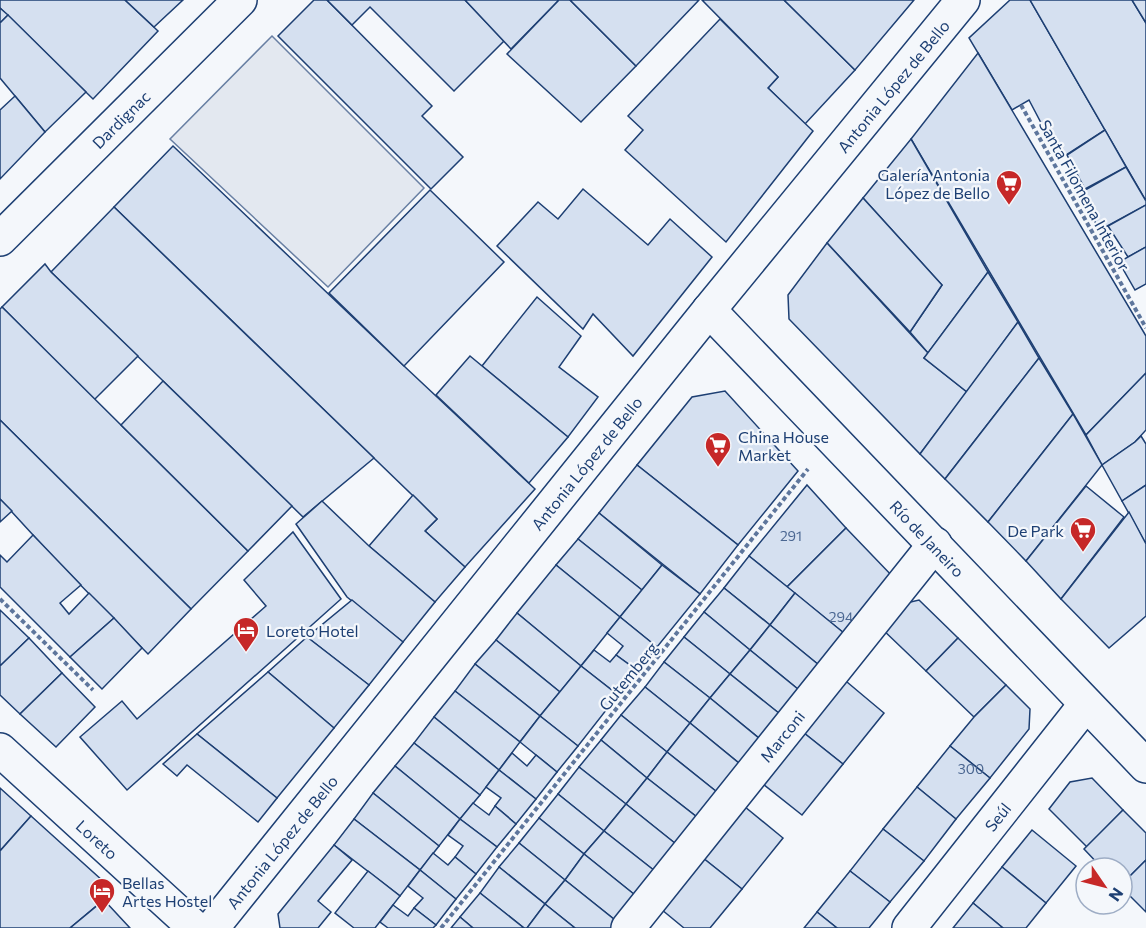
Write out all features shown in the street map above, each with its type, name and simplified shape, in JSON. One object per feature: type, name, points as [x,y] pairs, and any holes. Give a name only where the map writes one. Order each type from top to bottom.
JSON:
[{"type":"street","name":"Dardignac","points":[[0,239],[240,0]]},
{"type":"street","name":"Antonia López de Bello","points":[[212,928],[709,310],[963,0]]},
{"type":"street","name":"Río de Janeiro","points":[[709,310],[1146,766]]},
{"type":"street","name":"Marconi","points":[[627,928],[935,544]]},
{"type":"street","name":"Seúl","points":[[909,928],[1086,704]]},
{"type":"street","name":"Loreto","points":[[0,750],[195,928]]},
{"type":"path","name":"Santa Filomena Interior","points":[[1021,105],[1146,327]]},
{"type":"path","name":"Gutemberg","points":[[441,928],[833,438]]},
{"type":"path","points":[[0,599],[93,690]]},
{"type":"shaded area","points":[[272,36],[424,188],[328,287],[170,139]]},
{"type":"building","points":[[0,0],[125,0],[158,31],[93,99],[0,8]]},
{"type":"building","points":[[125,0],[183,0],[154,27]]},
{"type":"building","points":[[314,0],[327,0],[432,106],[422,116],[463,157],[431,189],[278,36]]},
{"type":"building","points":[[327,0],[465,0],[504,41],[454,91],[370,7],[352,25]]},
{"type":"building","points":[[465,0],[559,0],[511,49]]},
{"type":"building","points":[[559,0],[570,0],[636,66],[581,122],[507,54]]},
{"type":"building","points":[[570,0],[699,0],[636,66]]},
{"type":"building","points":[[702,0],[784,0],[855,70],[805,124],[768,88],[778,77]]},
{"type":"building","points":[[784,0],[914,0],[855,70]]},
{"type":"building","points":[[1010,0],[1030,0],[1105,130],[1060,159],[1029,100],[1012,110],[969,38]]},
{"type":"building","points":[[1030,0],[1132,0],[1146,23],[1146,201]]},
{"type":"building","points":[[1132,0],[1146,0],[1146,23]]},
{"type":"building","points":[[0,8],[8,15],[0,23]]},
{"type":"building","points":[[8,15],[86,92],[45,132],[0,78],[0,23]]},
{"type":"building","points":[[720,19],[778,77],[768,88],[813,131],[726,242],[625,150],[643,130],[628,116]]},
{"type":"building","name":"Galería Antonia López de Bello","points":[[978,53],[1146,336],[1146,373],[1086,435],[911,139]]},
{"type":"building","points":[[15,96],[45,132],[0,179],[0,110]]},
{"type":"building","points":[[1105,130],[1126,167],[1085,189],[1067,155]]},
{"type":"building","points":[[911,139],[988,272],[928,353],[910,332],[942,285],[863,198]]},
{"type":"building","points":[[173,146],[535,489],[465,567],[425,531],[437,519],[114,207]]},
{"type":"building","points":[[1126,167],[1146,201],[1146,205],[1100,230],[1078,194]]},
{"type":"building","points":[[583,189],[648,245],[670,219],[712,257],[633,356],[593,314],[583,329],[497,246],[538,202],[558,219]]},
{"type":"building","points":[[430,190],[504,262],[404,366],[329,293]]},
{"type":"building","points":[[863,198],[942,285],[910,332],[827,243]]},
{"type":"building","points":[[1146,205],[1146,247],[1128,257],[1108,226]]},
{"type":"building","points":[[114,207],[374,458],[303,517],[51,272]]},
{"type":"building","points":[[827,243],[928,353],[924,358],[967,392],[920,454],[789,319],[788,295]]},
{"type":"building","points":[[1146,247],[1146,284],[1135,290],[1119,262]]},
{"type":"building","points":[[45,264],[138,356],[94,400],[2,307]]},
{"type":"building","points":[[988,272],[1018,322],[967,392],[924,358]]},
{"type":"building","points":[[537,297],[581,336],[559,367],[598,397],[568,437],[482,366]]},
{"type":"building","points":[[2,307],[248,551],[191,609],[0,420],[0,309]]},
{"type":"building","points":[[1018,322],[1039,358],[945,479],[920,454]]},
{"type":"building","points":[[470,356],[568,437],[529,483],[436,395]]},
{"type":"building","points":[[1039,358],[1073,414],[988,522],[945,479]]},
{"type":"building","points":[[1146,373],[1146,430],[1135,442],[1102,465],[1086,435]]},
{"type":"building","points":[[163,381],[292,506],[248,551],[121,425]]},
{"type":"building","name":"China House Market","points":[[725,391],[798,471],[738,545],[637,465],[692,397]]},
{"type":"building","points":[[1073,414],[1102,465],[1026,561],[988,522]]},
{"type":"building","points":[[0,420],[191,609],[148,654],[0,499]]},
{"type":"building","points":[[1141,436],[1146,444],[1146,485],[1122,501],[1102,465]]},
{"type":"building","points":[[637,465],[738,545],[700,594],[599,513]]},
{"type":"building","points":[[807,485],[846,528],[787,587],[749,556]]},
{"type":"building","points":[[1146,485],[1146,544],[1122,501]]},
{"type":"building","points":[[1086,486],[1124,517],[1061,599],[1026,561]]},
{"type":"building","points":[[413,495],[437,519],[425,531],[465,567],[435,602],[369,546]]},
{"type":"building","points":[[0,499],[12,511],[0,522]]},
{"type":"building","points":[[322,501],[369,546],[435,602],[403,642],[347,597],[296,524]]},
{"type":"building","points":[[1129,512],[1146,544],[1146,616],[1109,648],[1061,599]]},
{"type":"building","points":[[599,513],[662,565],[642,590],[578,539]]},
{"type":"building","points":[[846,528],[896,580],[850,638],[787,587]]},
{"type":"building","name":"Loreto Hotel","points":[[293,532],[341,599],[127,790],[80,737],[122,701],[137,719],[266,606],[244,580]]},
{"type":"building","points":[[33,535],[81,585],[60,603],[69,614],[89,593],[114,618],[70,657],[0,587],[0,555],[7,562]]},
{"type":"building","points":[[578,539],[642,590],[620,617],[556,565]]},
{"type":"building","points":[[749,556],[795,593],[770,625],[724,588]]},
{"type":"building","points":[[556,565],[620,617],[581,666],[517,613]]},
{"type":"building","points":[[662,565],[700,594],[657,647],[620,617]]},
{"type":"building","points":[[724,588],[770,625],[750,650],[704,612]]},
{"type":"building","points":[[795,593],[850,638],[825,670],[770,625]]},
{"type":"building","points":[[352,600],[403,642],[369,685],[307,637]]},
{"type":"building","points":[[919,600],[958,638],[926,671],[880,627],[898,605]]},
{"type":"building","points":[[0,610],[29,638],[0,666]]},
{"type":"building","points":[[704,612],[750,650],[730,674],[684,637]]},
{"type":"building","points":[[517,613],[581,666],[560,692],[496,640]]},
{"type":"building","points":[[620,617],[657,647],[638,671],[616,655],[623,646],[607,633]]},
{"type":"building","points":[[114,618],[142,648],[102,689],[70,657]]},
{"type":"building","points":[[770,625],[825,670],[804,694],[750,650]]},
{"type":"building","points":[[307,637],[369,685],[334,728],[268,672]]},
{"type":"building","points":[[684,637],[730,674],[710,698],[664,662]]},
{"type":"building","points":[[29,638],[62,673],[20,714],[0,695],[0,666]]},
{"type":"building","points":[[958,638],[1006,685],[974,717],[926,671]]},
{"type":"building","points":[[496,640],[560,692],[540,716],[475,664]]},
{"type":"building","points":[[594,650],[610,662],[616,655],[638,671],[618,695],[581,666]]},
{"type":"building","points":[[750,650],[804,694],[785,718],[730,674]]},
{"type":"building","points":[[664,662],[710,698],[690,723],[645,687]]},
{"type":"building","points":[[475,664],[540,716],[520,742],[455,691]]},
{"type":"building","points":[[581,666],[618,695],[578,746],[540,716]]},
{"type":"building","points":[[268,672],[334,728],[277,798],[197,734]]},
{"type":"building","points":[[62,673],[95,707],[56,747],[20,714]]},
{"type":"building","points":[[730,674],[785,718],[765,743],[710,698]]},
{"type":"building","points":[[841,677],[884,713],[843,764],[799,729]]},
{"type":"building","points":[[1006,685],[1030,709],[1029,729],[990,778],[950,746],[974,717]]},
{"type":"building","points":[[645,687],[690,723],[667,752],[621,715]]},
{"type":"building","points":[[455,691],[520,742],[499,770],[434,717]]},
{"type":"building","points":[[710,698],[765,743],[745,768],[690,723]]},
{"type":"building","points":[[621,715],[667,752],[647,778],[601,740]]},
{"type":"building","points":[[540,716],[578,746],[557,772],[520,742]]},
{"type":"building","points":[[434,717],[499,770],[480,795],[414,743]]},
{"type":"building","points":[[690,723],[745,768],[722,796],[667,752]]},
{"type":"building","points":[[799,729],[843,764],[802,815],[758,780]]},
{"type":"building","points":[[197,734],[277,798],[258,822],[187,765],[177,776],[163,764]]},
{"type":"building","points":[[601,740],[647,778],[626,804],[579,767]]},
{"type":"building","points":[[414,743],[480,795],[460,819],[395,766]]},
{"type":"building","points":[[950,746],[990,778],[956,819],[917,787]]},
{"type":"building","points":[[667,752],[722,796],[702,821],[647,778]]},
{"type":"building","points":[[512,753],[527,766],[536,755],[557,772],[536,799],[499,770]]},
{"type":"building","points":[[395,766],[460,819],[439,846],[373,793]]},
{"type":"building","points":[[579,767],[626,804],[604,831],[558,794]]},
{"type":"building","points":[[499,770],[536,799],[516,824],[495,806],[501,798],[486,787]]},
{"type":"building","points":[[647,778],[702,821],[681,848],[626,804]]},
{"type":"building","points":[[1092,778],[1123,810],[1087,847],[1049,809],[1070,782]]},
{"type":"building","points":[[917,787],[956,819],[924,861],[883,829]]},
{"type":"building","points":[[0,788],[31,816],[0,851]]},
{"type":"building","points":[[373,793],[439,846],[420,870],[354,819]]},
{"type":"building","points":[[558,794],[604,831],[584,854],[539,818]]},
{"type":"building","points":[[739,802],[783,838],[742,889],[698,854]]},
{"type":"building","points":[[473,803],[489,815],[495,806],[516,824],[497,847],[460,819]]},
{"type":"building","points":[[626,804],[681,848],[660,875],[604,831]]},
{"type":"building","points":[[1123,810],[1146,833],[1146,860],[1134,872],[1134,856],[1091,856],[1084,849]]},
{"type":"building","points":[[31,816],[114,891],[70,928],[0,928],[0,851]]},
{"type":"building","points":[[539,818],[584,854],[565,880],[519,843]]},
{"type":"building","points":[[354,819],[420,870],[400,896],[334,845]]},
{"type":"building","points":[[460,819],[497,847],[476,874],[455,857],[463,846],[448,835]]},
{"type":"building","points":[[883,829],[924,861],[890,902],[850,871]]},
{"type":"building","points":[[1032,830],[1074,864],[1074,868],[1046,903],[1002,867]]},
{"type":"building","points":[[604,831],[660,875],[640,899],[584,854]]},
{"type":"building","points":[[519,843],[565,880],[545,904],[499,867]]},
{"type":"building","points":[[334,845],[352,860],[318,901],[331,912],[318,928],[280,928],[278,914]]},
{"type":"building","points":[[433,853],[448,865],[455,857],[476,874],[456,899],[420,870]]},
{"type":"building","points":[[584,854],[640,899],[620,924],[565,880]]},
{"type":"building","points":[[698,854],[742,889],[710,928],[684,928],[656,905]]},
{"type":"building","points":[[1146,860],[1146,912],[1134,900],[1134,872]]},
{"type":"building","points":[[499,867],[545,904],[527,928],[480,893]]},
{"type":"building","points":[[1002,867],[1046,903],[1026,928],[1003,928],[973,903]]},
{"type":"building","points":[[420,870],[456,899],[436,925],[414,908],[423,898],[408,886]]},
{"type":"building","points":[[368,871],[400,896],[375,928],[354,928],[335,913]]},
{"type":"building","points":[[850,871],[890,902],[869,928],[837,928],[817,912]]},
{"type":"building","points":[[565,880],[620,924],[617,928],[575,928],[545,904]]},
{"type":"building","points":[[480,893],[524,928],[473,928],[460,917]]},
{"type":"building","name":"Bellas Artes Hostel","points":[[104,900],[130,928],[70,928]]},
{"type":"building","points":[[973,903],[1003,928],[953,928]]},
{"type":"building","points":[[545,904],[575,928],[527,928]]},
{"type":"building","points":[[393,905],[408,916],[414,908],[436,925],[433,928],[388,928],[380,922]]},
{"type":"building","points":[[817,912],[837,928],[804,928]]},
{"type":"building","points":[[460,917],[473,928],[451,928]]},
{"type":"place","name":"Galería Antonia López de Bello","points":[[1009,206]]},
{"type":"place","name":"China House Market","points":[[718,468]]},
{"type":"place","name":"De Park","points":[[1083,553]]},
{"type":"place","name":"Loreto Hotel","points":[[246,653]]},
{"type":"place","name":"Bellas Artes Hostel","points":[[102,914]]}]
